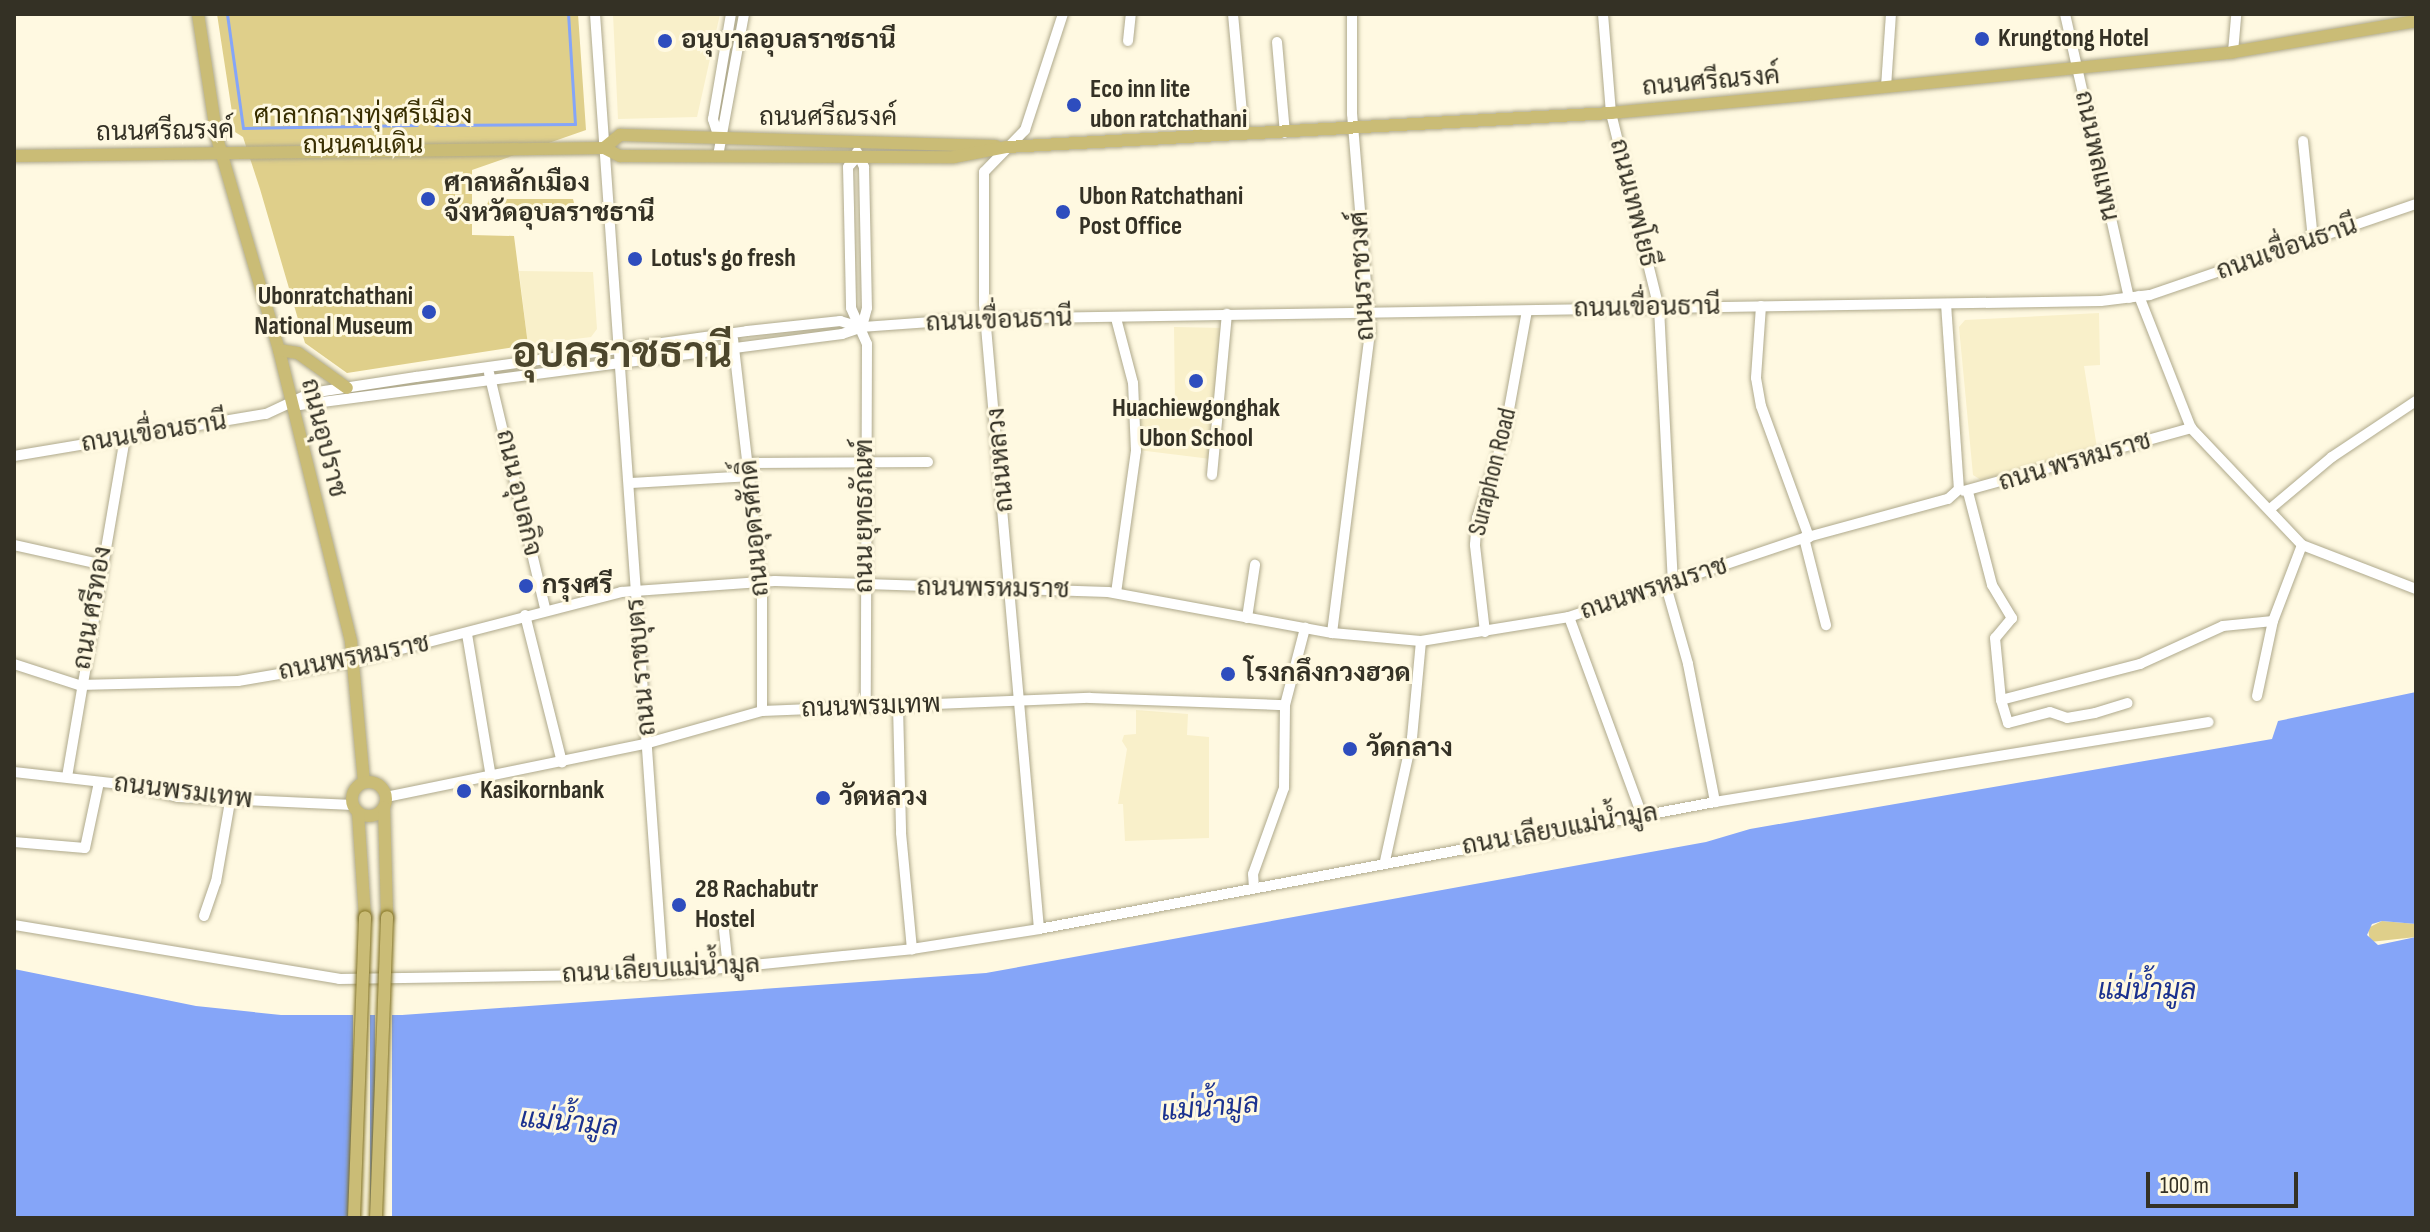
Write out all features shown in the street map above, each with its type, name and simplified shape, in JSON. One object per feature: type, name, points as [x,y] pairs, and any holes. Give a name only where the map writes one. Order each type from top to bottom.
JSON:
[{"type":"main road","name":"ถนนอุปราช","points":[[198,14],[222,153],[279,350],[355,661],[364,782]]},
{"type":"main road","name":"ถนนศรีณรงค์","points":[[604,148],[620,135],[1007,147],[1611,113],[2233,52],[2416,21]]},
{"type":"main road","name":"ถนนศรีณรงค์","points":[[14,156],[604,148],[620,156],[954,157],[1007,147]]},
{"type":"main road","points":[[279,350],[298,353],[347,388]]},
{"type":"main road","points":[[354,1218],[365,917],[353,791],[364,782],[379,784],[385,802],[387,917],[376,1218]]},
{"type":"main road","points":[[356,808],[375,815],[385,802]]},
{"type":"street","name":"ถนน ราชบุตร","points":[[595,14],[617,347],[631,483],[663,974]]},
{"type":"street","points":[[719,138],[713,119],[731,14]]},
{"type":"street","points":[[718,156],[744,14]]},
{"type":"street","name":"ถนนหลวง","points":[[1039,929],[987,319],[984,168],[1025,130],[1063,14]]},
{"type":"street","points":[[1128,41],[1131,14]]},
{"type":"street","points":[[1233,14],[1244,135]]},
{"type":"street","name":"ถนนราชวงศ์","points":[[1332,633],[1370,332],[1353,128],[1352,14]]},
{"type":"street","name":"ถนนเทพโยธี","points":[[1603,14],[1611,113],[1659,308],[1670,585],[1715,802]]},
{"type":"street","points":[[1886,87],[1891,14]]},
{"type":"street","name":"ถนนพลแพน","points":[[2065,14],[2134,297],[2191,428]]},
{"type":"street","points":[[2233,52],[2236,14]]},
{"type":"street","points":[[1277,42],[1285,133]]},
{"type":"street","points":[[857,141],[857,157],[864,167],[867,308],[862,327]]},
{"type":"street","points":[[2303,141],[2313,240]]},
{"type":"street","points":[[857,157],[848,167],[851,308],[862,327]]},
{"type":"street","name":"ถนนเขื่อนธานี","points":[[14,456],[125,439],[292,406],[735,345],[842,334],[862,327],[987,319],[1946,304],[2134,297],[2416,204]]},
{"type":"street","points":[[1946,304],[1963,491],[1992,585],[2012,618],[1995,638],[2001,700],[2008,723],[2050,712],[2067,718],[2127,703]]},
{"type":"street","points":[[1761,306],[1756,378],[1761,406],[1806,538],[1826,625]]},
{"type":"street","name":"Suraphon Road","points":[[1485,632],[1475,545],[1477,518],[1504,437],[1527,311]]},
{"type":"street","points":[[1212,475],[1227,314]]},
{"type":"street","points":[[1116,318],[1133,383],[1136,451],[1116,593]]},
{"type":"street","name":"ถนนเขื่อนธานี","points":[[292,406],[311,393],[617,347],[840,321],[862,327]]},
{"type":"street","name":"ถนน ยุทธภัณฑ์","points":[[862,327],[867,344],[866,706]]},
{"type":"street","name":"ถนนอุดรศักดิ์","points":[[732,332],[751,463],[761,581],[762,711]]},
{"type":"street","name":"ถนน อุบลกิจ","points":[[487,366],[545,608]]},
{"type":"street","points":[[2270,509],[2332,457],[2416,401]]},
{"type":"street","points":[[2191,428],[2302,545],[2416,589]]},
{"type":"street","name":"ถนน พรหมราช","points":[[1963,491],[2191,428]]},
{"type":"street","name":"ถนน ศรีทอง","points":[[67,777],[79,685],[125,439]]},
{"type":"street","points":[[751,463],[865,465],[928,462]]},
{"type":"street","points":[[631,483],[752,476]]},
{"type":"street","name":"ถนนพรหมราช","points":[[14,664],[79,685],[238,681],[355,661],[467,634],[545,608],[636,592],[761,581],[1116,593],[1332,633],[1421,641],[1569,617],[1806,538],[1948,499],[1963,491]]},
{"type":"street","points":[[14,545],[100,564]]},
{"type":"street","points":[[2257,696],[2273,621],[2302,545]]},
{"type":"street","points":[[1247,618],[1255,565]]},
{"type":"street","points":[[525,615],[562,762]]},
{"type":"street","points":[[1569,617],[1642,815]]},
{"type":"street","points":[[2001,700],[2132,667],[2223,626],[2273,621]]},
{"type":"street","points":[[1254,888],[1253,874],[1284,788],[1285,705],[1305,628]]},
{"type":"street","points":[[467,634],[491,777]]},
{"type":"street","points":[[1385,861],[1412,738],[1421,641]]},
{"type":"street","name":"ถนนพรมเทพ","points":[[385,802],[648,743],[762,711],[1090,698],[1285,705]]},
{"type":"street","points":[[898,706],[901,833],[912,949]]},
{"type":"street","name":"ถนน เลียบแม่น้ำมูล","points":[[14,925],[339,979],[663,974],[728,968],[912,949],[1039,929],[1385,861],[1715,802],[2209,722]]},
{"type":"street","name":"ถนนพรมเทพ","points":[[14,772],[230,802],[356,808]]},
{"type":"street","points":[[14,842],[85,848],[99,782]]},
{"type":"street","points":[[204,916],[216,882],[230,802]]},
{"type":"street","points":[[724,930],[728,968]]},
{"type":"shaded area","name":"อนุบาลอุบลราชธานี","points":[[613,14],[720,14],[697,117],[618,119]]},
{"type":"shaded area","points":[[519,271],[593,272],[597,329],[591,337],[528,345]]},
{"type":"shaded area","points":[[2099,313],[2100,365],[2084,366],[2097,448],[1981,480],[1973,475],[1959,327],[1965,320]]},
{"type":"shaded area","name":"Huachiewgonghak Ubon School","points":[[1174,327],[1223,328],[1211,459],[1138,450],[1141,405],[1175,405]]},
{"type":"shaded area","points":[[1136,710],[1188,714],[1187,735],[1209,737],[1209,838],[1125,841],[1123,804],[1118,804],[1127,749],[1122,741],[1124,735],[1136,734]]},
{"type":"green space","name":"ศาลากลางทุ่งศรีเมือง ถนนคนเดิน","points":[[217,14],[578,14],[586,130],[472,170],[472,235],[514,236],[528,345],[347,373],[305,343],[243,137],[235,132]]},
{"type":"green space","points":[[489,199],[573,199],[575,207],[487,205]]},
{"type":"green space","points":[[2382,921],[2416,924],[2416,937],[2370,942],[2368,928]]},
{"type":"water","name":"แม่น้ำมูล","points":[[2416,692],[2416,924],[2382,921],[2372,924],[2367,935],[2378,945],[2416,937],[2416,1218],[14,1218],[14,969],[196,1006],[281,1015],[402,1015],[986,973],[1706,842],[1750,829],[2272,739],[2278,721]]},
{"type":"pier","points":[[353,1011],[370,1011],[370,1218],[353,1218]]},
{"type":"pier","points":[[375,1011],[392,1011],[392,1218],[375,1218]]},
{"type":"waterway","points":[[227,14],[243,128],[417,125]]},
{"type":"waterway","points":[[435,125],[575,124],[568,14]]},
{"type":"place","name":"Krungtong Hotel","points":[[1982,39]]},
{"type":"place","name":"อนุบาลอุบลราชธานี","points":[[665,41]]},
{"type":"place","name":"Eco inn lite ubon ratchathani","points":[[1074,105]]},
{"type":"place","name":"ศาลหลักเมือง จังหวัดอุบลราชธานี","points":[[428,199]]},
{"type":"place","name":"Ubon Ratchathani Post Office","points":[[1063,212]]},
{"type":"place","name":"Lotus's go fresh","points":[[635,259]]},
{"type":"place","name":"Ubonratchathani National Museum","points":[[429,312]]},
{"type":"place","name":"Huachiewgonghak Ubon School","points":[[1196,381]]},
{"type":"place","name":"กรุงศรี","points":[[526,586]]},
{"type":"place","name":"โรงกลึงกวงฮวด","points":[[1228,674]]},
{"type":"place","name":"วัดกลาง","points":[[1350,749]]},
{"type":"place","name":"Kasikornbank","points":[[464,791]]},
{"type":"place","name":"วัดหลวง","points":[[823,798]]},
{"type":"place","name":"28 Rachabutr Hostel","points":[[679,905]]},
{"type":"district","name":"อุบลราชธานี","points":[[622,355]]}]
